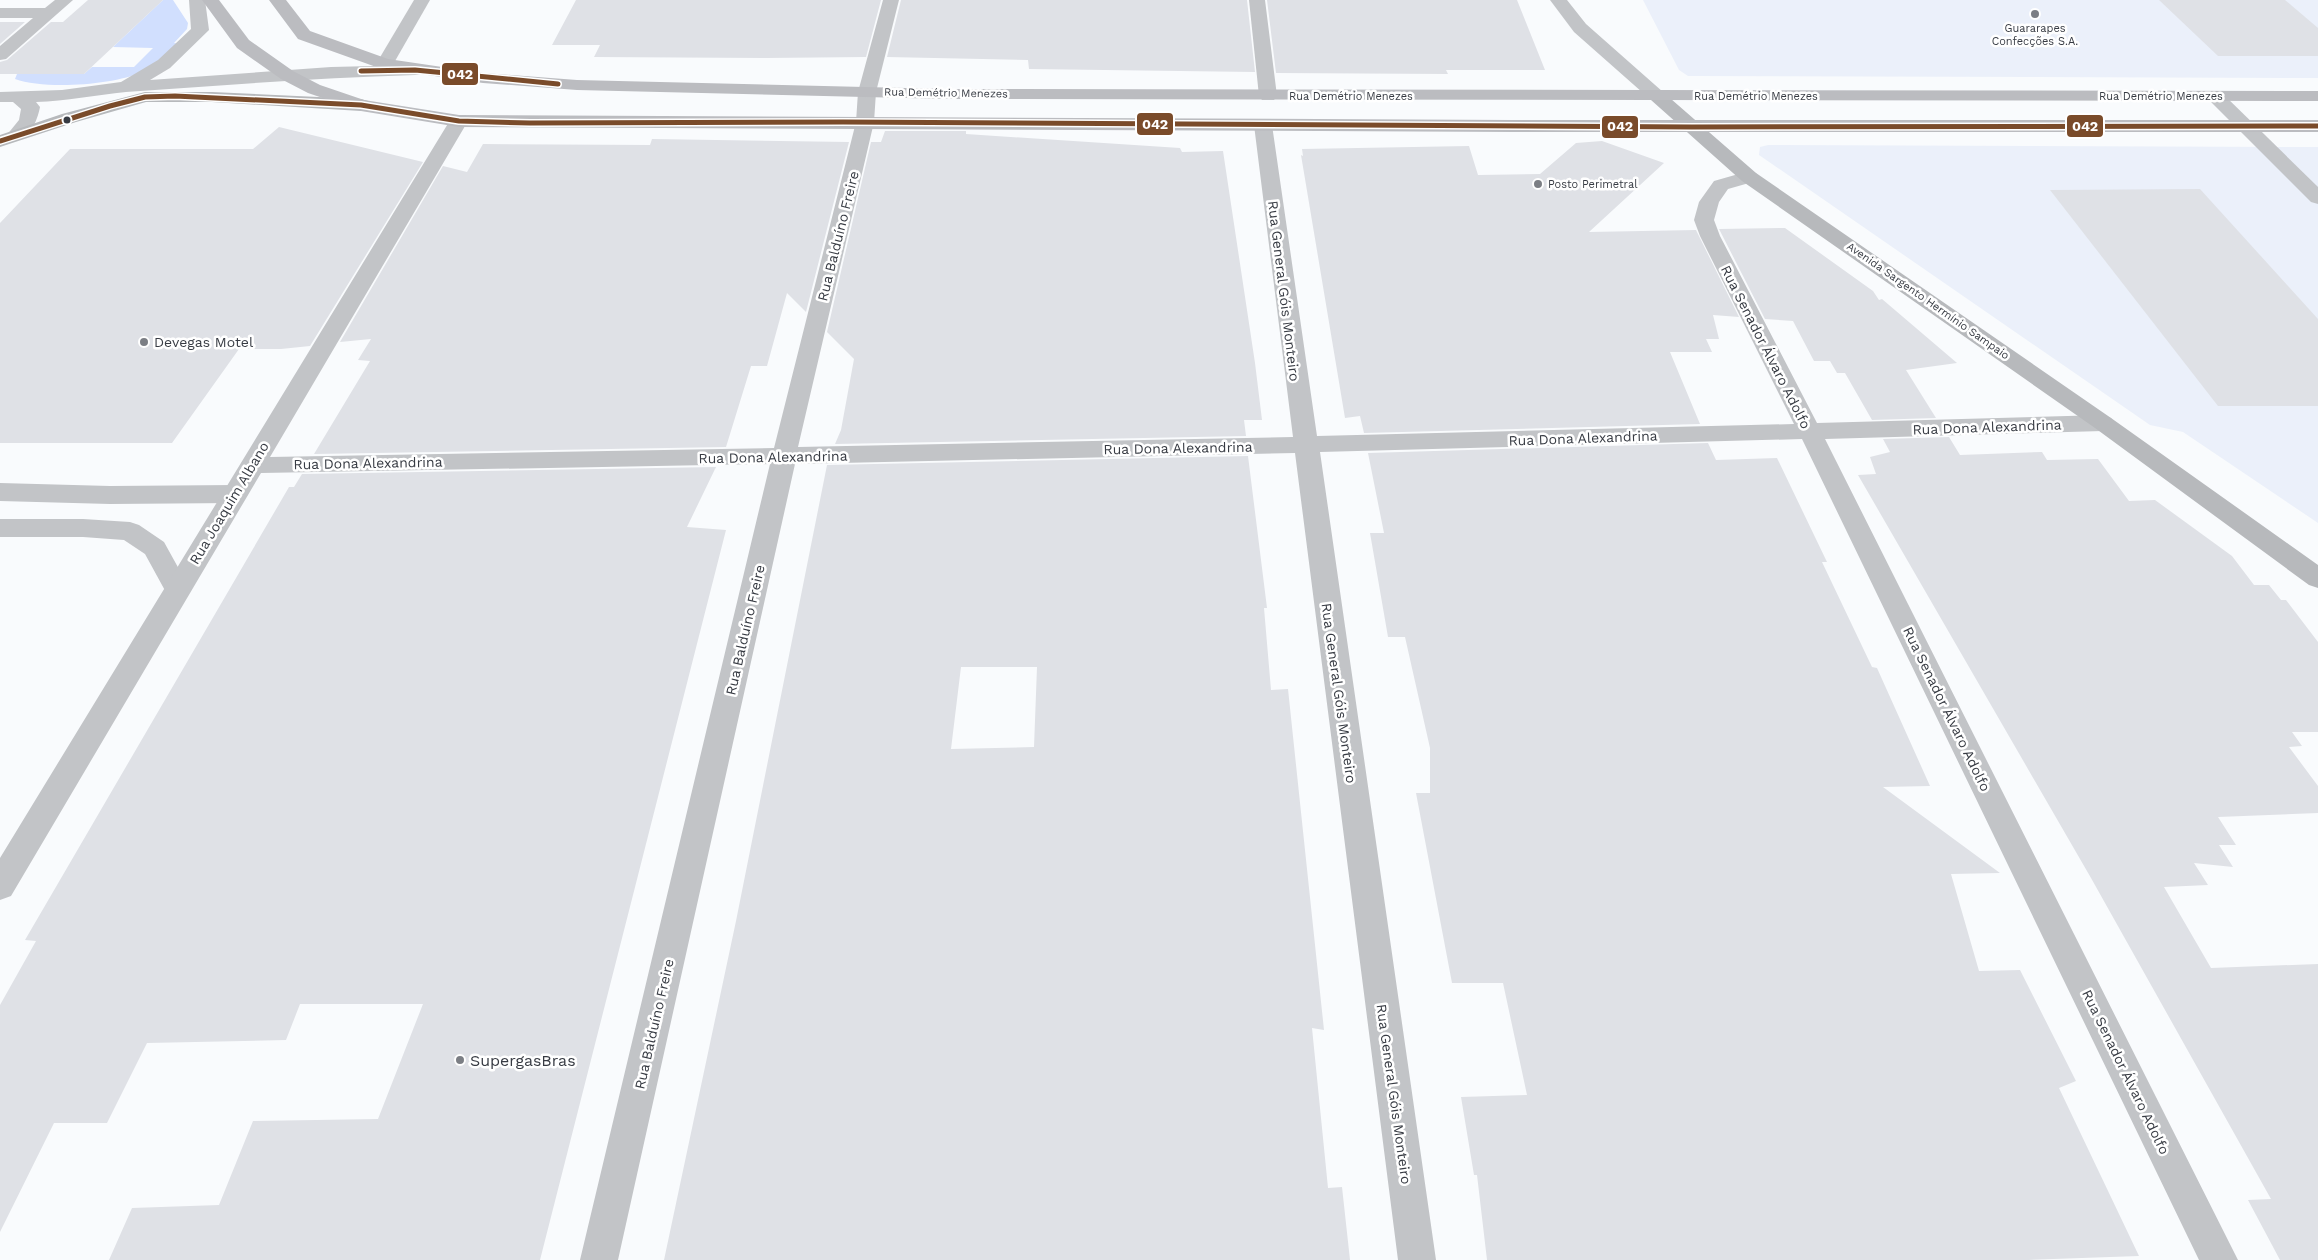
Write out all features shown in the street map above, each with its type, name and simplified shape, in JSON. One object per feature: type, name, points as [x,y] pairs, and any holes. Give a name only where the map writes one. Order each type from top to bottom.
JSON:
[{"type":"main road","points":[[210,0],[243,44],[287,75],[314,89],[362,105]]},
{"type":"main road","name":"Rua Demétrio Menezes","points":[[277,0],[304,35],[385,64],[415,70],[567,84],[867,92],[1268,96],[2318,96]]},
{"type":"main road","name":"Avenida Sargento Hermínio Sampaio","points":[[1657,96],[1749,177],[2103,423],[2318,578]]},
{"type":"main road","points":[[8,138],[69,118],[145,97],[221,97],[362,105],[459,121],[566,123],[865,122],[1692,127],[2318,126]]},
{"type":"street","points":[[0,55],[65,0]]},
{"type":"street","points":[[123,87],[164,64],[200,30],[198,0]]},
{"type":"street","points":[[385,64],[422,0]]},
{"type":"street","name":"Rua Balduíno Freire","points":[[599,1260],[784,457],[865,122],[867,92],[890,0]]},
{"type":"street","points":[[1257,0],[1268,96]]},
{"type":"street","name":"Avenida Sargento Hermínio Sampaio","points":[[1558,0],[1580,28],[1657,96]]},
{"type":"street","points":[[0,13],[49,14]]},
{"type":"street","points":[[8,97],[81,94],[123,87],[287,75],[415,70]]},
{"type":"street","points":[[2215,96],[2318,198]]},
{"type":"street","points":[[8,97],[31,107],[28,121],[8,138]]},
{"type":"street","name":"Rua Joaquim Albano","points":[[0,886],[459,121]]},
{"type":"street","name":"Rua General Góis Monteiro","points":[[1262,125],[1417,1260]]},
{"type":"street","name":"Rua Senador Álvaro Adolfo","points":[[1749,177],[1722,185],[1709,202],[1704,220],[1710,236],[1810,432],[2219,1260]]},
{"type":"street","name":"Rua Dona Alexandrina","points":[[252,465],[784,457],[1305,446],[2103,423]]},
{"type":"street","points":[[0,492],[110,495],[235,494]]},
{"type":"street","points":[[0,528],[83,528],[130,531],[155,548],[177,589]]},
{"type":"shaded area","points":[[163,0],[173,0],[188,23],[187,29],[174,43],[184,44],[148,69],[115,80],[79,85],[44,84],[15,79],[17,74],[84,74],[92,67],[134,67],[153,48],[113,47]]},
{"type":"shaded area","points":[[1643,0],[2318,0],[2318,78],[1688,76],[1679,70]]},
{"type":"shaded area","points":[[1768,145],[2318,147],[2318,523],[2183,432],[2150,425],[1759,155],[1760,147]]},
{"type":"building","points":[[88,0],[163,0],[84,74],[0,74],[0,62],[7,60],[51,22],[63,22]]},
{"type":"building","points":[[576,0],[881,0],[866,57],[766,58],[594,57],[600,45],[552,45]]},
{"type":"building","points":[[901,0],[1247,0],[1255,72],[1029,69],[1028,60],[887,57]]},
{"type":"building","points":[[1267,0],[1517,0],[1545,70],[1446,70],[1448,74],[1276,73]]},
{"type":"building","points":[[2159,0],[2285,0],[2318,28],[2318,56],[2218,56]]},
{"type":"building","points":[[0,22],[25,22],[0,44]]},
{"type":"building","points":[[279,127],[423,162],[310,346],[281,349],[239,349],[172,443],[0,443],[0,223],[70,149],[253,149]]},
{"type":"building","points":[[885,131],[966,131],[966,134],[1180,148],[1182,152],[1223,151],[1262,420],[1244,420],[1246,436],[835,444],[841,430],[854,359],[827,332],[871,142],[881,142]]},
{"type":"building","points":[[652,139],[849,142],[806,312],[787,293],[767,366],[751,366],[726,447],[314,454],[370,361],[358,360],[371,339],[340,342],[443,166],[467,172],[483,144],[650,145]]},
{"type":"building","points":[[1602,141],[1664,163],[1589,232],[1696,230],[1739,317],[1713,315],[1719,339],[1706,339],[1712,352],[1670,352],[1700,424],[1364,433],[1360,416],[1345,418],[1301,155],[1303,156],[1302,149],[1469,146],[1478,175],[1540,174],[1576,143]]},
{"type":"building","points":[[2200,189],[2318,319],[2318,406],[2218,406],[2050,190]]},
{"type":"building","points":[[1785,228],[1873,291],[1879,300],[1882,299],[1957,363],[1906,370],[1936,418],[1872,420],[1845,373],[1837,373],[1830,361],[1814,361],[1793,321],[1765,319],[1719,229]]},
{"type":"building","points":[[1949,437],[1960,455],[2042,452],[2047,460],[2098,459],[2129,501],[2155,500],[2232,556],[2254,585],[2269,585],[2281,600],[2286,600],[2318,642],[2318,732],[2292,732],[2302,746],[2289,747],[2318,786],[2318,813],[2218,817],[2236,845],[2219,845],[2233,867],[2194,863],[2208,885],[2164,887],[2211,968],[2318,964],[2318,1260],[2280,1260],[2248,1200],[2271,1199],[2091,878],[1858,475],[1876,474],[1870,457],[1890,452],[1883,439]]},
{"type":"building","points":[[1708,443],[1716,460],[1777,458],[1827,562],[1822,562],[1872,667],[1877,668],[1930,786],[1883,787],[2000,873],[1951,874],[1979,971],[2020,970],[2076,1081],[2059,1088],[2139,1256],[2028,1260],[1487,1260],[1477,1175],[1474,1175],[1461,1097],[1527,1095],[1503,983],[1452,983],[1416,793],[1430,793],[1430,748],[1405,637],[1388,637],[1370,533],[1384,533],[1368,453]]},
{"type":"building","points":[[1248,456],[1267,608],[1264,608],[1271,690],[1288,689],[1324,1030],[1312,1028],[1328,1188],[1342,1187],[1350,1260],[664,1260],[736,921],[827,465]],"holes":[[[961,667],[1037,667],[1034,747],[951,749]]]},
{"type":"building","points":[[716,467],[687,527],[726,530],[540,1260],[109,1260],[132,1208],[219,1205],[253,1121],[378,1119],[423,1004],[300,1004],[286,1040],[147,1043],[107,1123],[54,1123],[0,1232],[0,1005],[36,941],[25,940],[289,487],[294,487],[302,474]]},
{"type":"transit line","name":"042","points":[[361,71],[415,70],[558,84]]},
{"type":"transit line","name":"042","points":[[0,141],[110,106],[145,97],[175,96],[361,105],[459,121],[530,123],[843,122],[1692,127],[2318,126]]},
{"type":"place","name":"Guararapes Confecções S.A.","points":[[2035,14]]},
{"type":"place","name":"Posto Perimetral","points":[[1538,184]]},
{"type":"place","name":"Devegas Motel","points":[[144,342]]},
{"type":"place","name":"SupergasBras","points":[[460,1060]]}]
